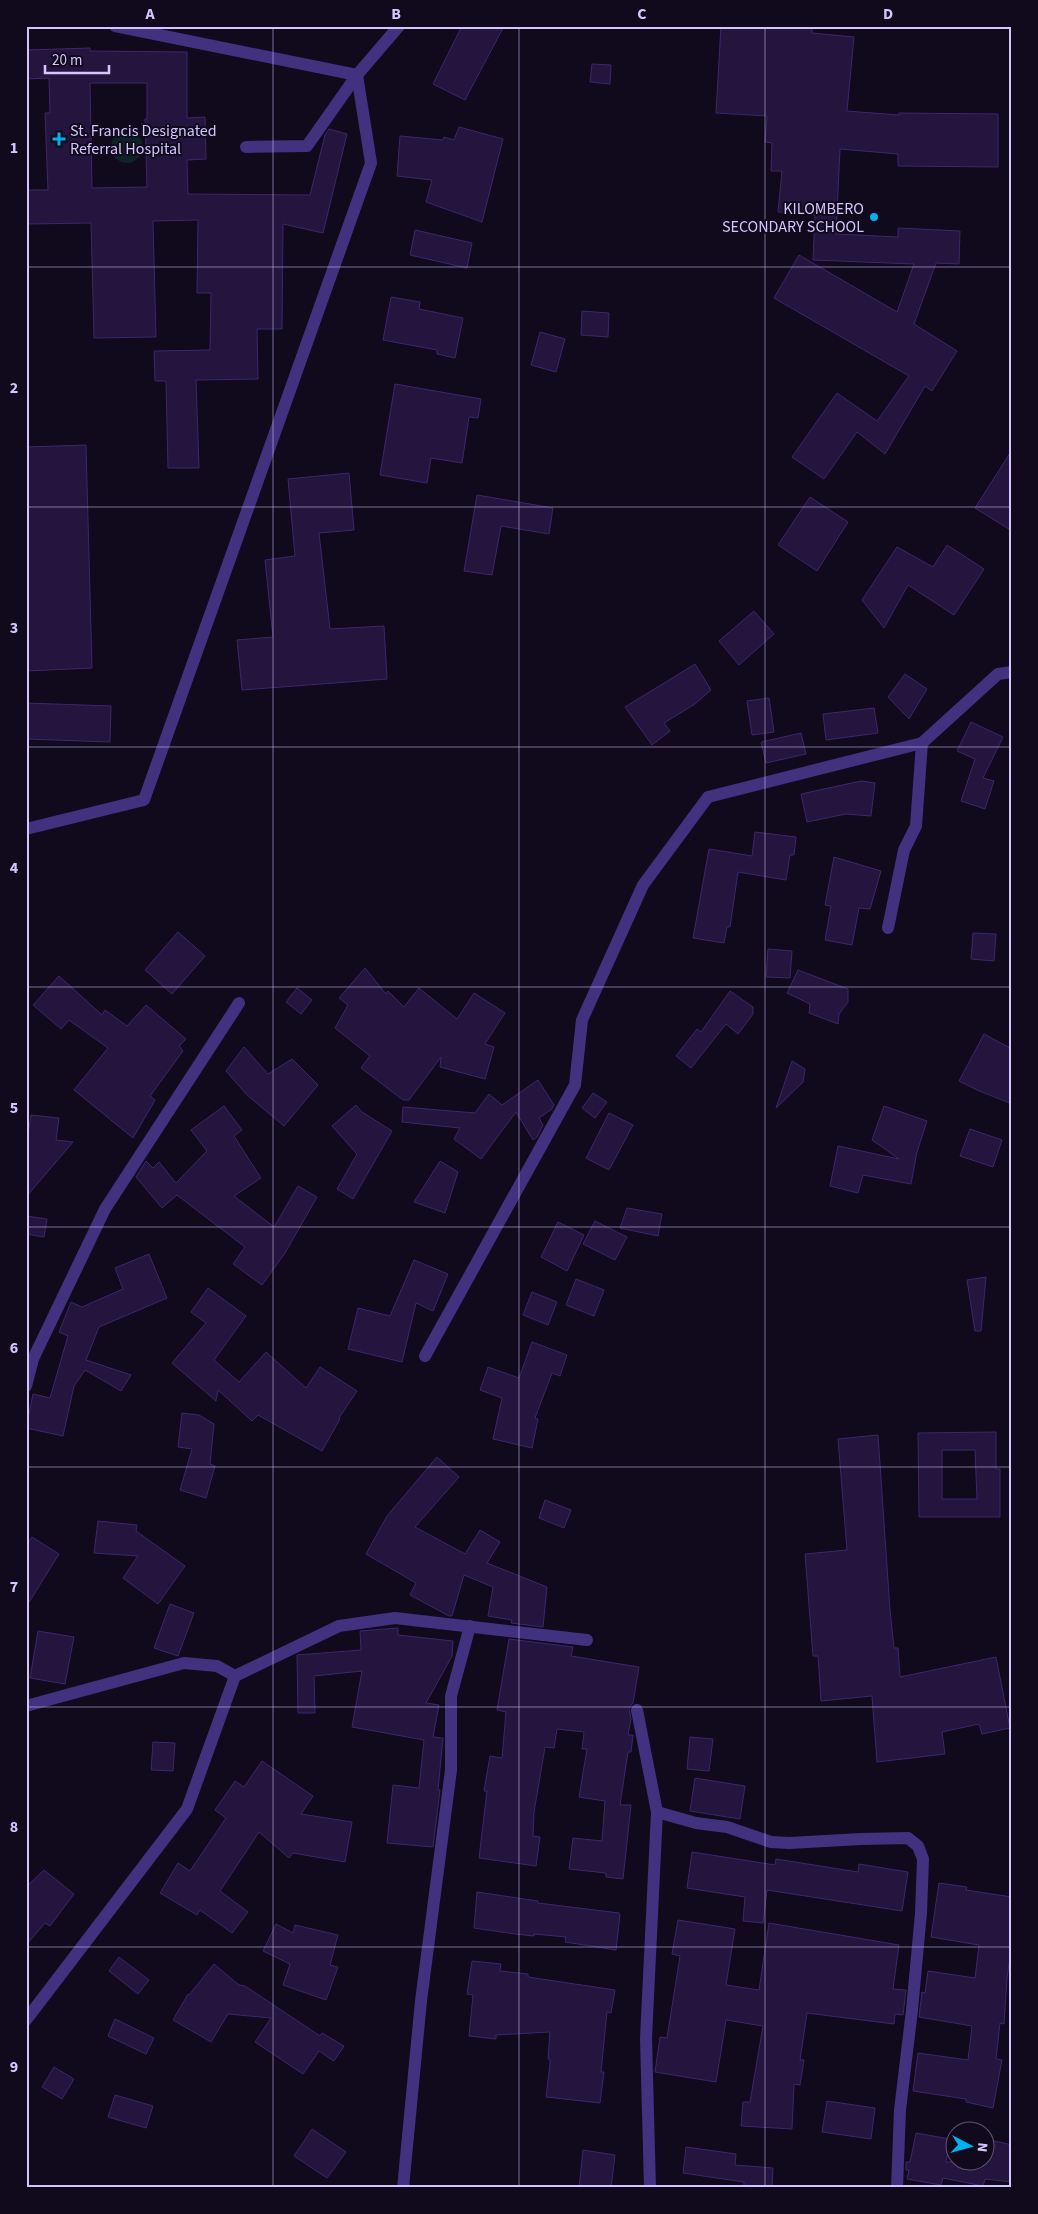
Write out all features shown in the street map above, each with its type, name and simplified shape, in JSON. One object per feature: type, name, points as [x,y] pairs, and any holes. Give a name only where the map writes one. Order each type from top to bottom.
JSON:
[{"type":"street","points":[[115,26],[357,75]]},
{"type":"street","points":[[246,147],[307,146],[357,75],[399,26]]},
{"type":"street","points":[[26,830],[144,800],[371,164],[357,75]]},
{"type":"street","points":[[425,1356],[575,1084],[582,1020],[643,885],[708,797],[922,742],[998,674],[1012,672]]},
{"type":"street","points":[[888,928],[904,850],[916,826],[922,742]]},
{"type":"street","points":[[26,1386],[33,1359],[104,1209],[238,1003]]},
{"type":"street","points":[[26,2020],[187,1809],[235,1676],[340,1626],[395,1618],[587,1640]]},
{"type":"street","points":[[402,2188],[421,2001],[451,1770],[451,1696],[470,1626]]},
{"type":"street","points":[[26,1706],[184,1663],[218,1666],[235,1676]]},
{"type":"street","points":[[638,1710],[657,1812],[646,2038],[650,2188]]},
{"type":"street","points":[[657,1812],[696,1823],[727,1827],[771,1842],[789,1843],[861,1838],[908,1838],[918,1846],[923,1859],[921,1913],[900,2110],[897,2188]]},
{"type":"green space","points":[[127,131],[138,136],[143,147],[138,158],[127,163],[116,158],[111,147],[116,136]]},
{"type":"building","points":[[462,26],[504,26],[465,100],[433,84]]},
{"type":"building","points":[[721,26],[774,28],[774,26],[812,26],[812,33],[854,37],[847,111],[899,115],[899,113],[998,114],[998,167],[898,166],[898,154],[840,149],[836,234],[898,237],[898,228],[960,231],[959,264],[936,263],[914,324],[957,351],[932,391],[925,386],[885,454],[857,432],[824,479],[792,457],[837,393],[877,421],[909,376],[774,298],[799,255],[897,312],[914,264],[813,260],[815,215],[778,212],[782,171],[771,171],[772,143],[765,142],[767,116],[716,113]]},
{"type":"building","points":[[90,48],[90,51],[187,52],[187,118],[205,117],[206,159],[187,160],[188,194],[310,195],[325,135],[329,129],[347,134],[323,233],[283,224],[282,329],[257,329],[258,379],[196,380],[199,468],[168,468],[166,381],[155,381],[154,351],[210,350],[211,293],[197,293],[198,220],[153,221],[156,337],[94,338],[91,223],[26,224],[26,190],[48,190],[45,113],[50,113],[49,78],[26,79],[26,50]],"holes":[[[90,83],[147,83],[147,119],[145,119],[147,187],[92,188]]]},
{"type":"building","points":[[592,64],[611,65],[610,84],[590,82]]},
{"type":"building","points":[[459,127],[503,139],[482,222],[426,202],[432,180],[397,176],[400,136],[443,140],[444,137],[454,140]]},
{"type":"building","points":[[415,230],[472,243],[467,268],[410,255]]},
{"type":"building","points":[[391,297],[420,302],[419,309],[463,318],[455,358],[437,354],[437,350],[383,340]]},
{"type":"building","points":[[582,311],[609,313],[608,337],[581,335]]},
{"type":"building","points":[[540,332],[565,339],[556,372],[531,365]]},
{"type":"building","points":[[395,384],[481,399],[478,418],[469,417],[462,463],[431,458],[427,483],[380,475]]},
{"type":"building","points":[[86,445],[92,668],[26,671],[26,447]]},
{"type":"building","points":[[1012,450],[1012,531],[975,508]]},
{"type":"building","points":[[349,473],[354,530],[319,533],[330,629],[384,626],[387,679],[242,690],[237,640],[273,637],[265,560],[295,556],[288,479]]},
{"type":"building","points":[[477,495],[553,508],[549,534],[501,526],[492,575],[464,571]]},
{"type":"building","points":[[810,497],[848,522],[817,571],[778,545]]},
{"type":"building","points":[[947,545],[984,569],[954,615],[908,585],[884,628],[862,600],[897,547],[933,567]]},
{"type":"building","points":[[754,611],[774,634],[739,665],[719,641]]},
{"type":"building","points":[[695,664],[711,690],[695,704],[664,723],[670,731],[652,745],[625,707]]},
{"type":"building","points":[[905,674],[927,689],[909,719],[888,697]]},
{"type":"building","points":[[769,698],[774,732],[752,735],[747,701]]},
{"type":"building","points":[[26,703],[111,706],[110,742],[26,739]]},
{"type":"building","points":[[874,708],[878,733],[826,740],[823,714]]},
{"type":"building","points":[[971,722],[1003,737],[983,778],[994,781],[985,809],[961,801],[975,759],[957,751]]},
{"type":"building","points":[[801,733],[806,754],[766,763],[761,742]]},
{"type":"building","points":[[861,781],[875,783],[871,816],[846,814],[807,822],[801,794]]},
{"type":"building","points":[[755,832],[796,837],[794,855],[790,855],[786,880],[738,872],[730,927],[727,927],[724,943],[693,938],[709,849],[752,856]]},
{"type":"building","points":[[834,857],[881,871],[870,909],[859,908],[852,945],[825,940],[831,906],[825,905]]},
{"type":"building","points":[[178,932],[205,956],[172,994],[145,970]]},
{"type":"building","points":[[973,933],[996,934],[994,961],[971,959]]},
{"type":"building","points":[[768,949],[792,951],[790,978],[766,977]]},
{"type":"building","points":[[365,968],[386,994],[388,991],[404,1007],[419,988],[457,1019],[474,993],[505,1013],[485,1044],[494,1047],[485,1079],[440,1067],[441,1057],[409,1100],[403,1100],[361,1068],[370,1056],[335,1028],[348,1005],[339,998]]},
{"type":"building","points":[[798,970],[848,989],[848,1002],[839,1014],[838,1024],[809,1013],[810,1004],[787,993]]},
{"type":"building","points":[[59,976],[102,1015],[105,1010],[127,1026],[146,1005],[186,1039],[179,1046],[183,1051],[150,1096],[155,1100],[133,1138],[74,1090],[108,1048],[69,1020],[61,1029],[33,1005]]},
{"type":"building","points":[[297,988],[312,1000],[301,1014],[286,1002]]},
{"type":"building","points":[[730,991],[753,1007],[753,1014],[738,1034],[726,1024],[691,1068],[676,1056],[697,1029],[701,1032]]},
{"type":"building","points":[[984,1034],[1012,1049],[1012,1104],[959,1081]]},
{"type":"building","points":[[244,1047],[268,1074],[292,1059],[318,1085],[284,1126],[247,1095],[226,1071]]},
{"type":"building","points":[[792,1061],[805,1069],[803,1082],[776,1108]]},
{"type":"building","points":[[538,1080],[554,1105],[552,1109],[539,1118],[543,1125],[537,1137],[533,1140],[516,1112],[481,1159],[454,1139],[460,1128],[402,1122],[403,1107],[475,1113],[489,1094],[502,1105]]},
{"type":"building","points":[[593,1093],[607,1102],[595,1118],[582,1108]]},
{"type":"building","points":[[356,1105],[362,1112],[392,1131],[353,1199],[337,1189],[357,1154],[332,1126]]},
{"type":"building","points":[[224,1106],[242,1130],[234,1136],[261,1178],[234,1196],[274,1227],[298,1186],[317,1197],[285,1253],[262,1285],[233,1264],[245,1247],[177,1195],[162,1208],[136,1177],[146,1161],[153,1168],[159,1162],[176,1183],[207,1151],[191,1130]]},
{"type":"building","points":[[884,1106],[927,1121],[917,1152],[911,1184],[863,1175],[858,1193],[830,1186],[838,1146],[899,1159],[872,1140]]},
{"type":"building","points":[[609,1113],[633,1125],[609,1170],[586,1158]]},
{"type":"building","points":[[31,1115],[59,1118],[56,1140],[73,1142],[26,1197],[26,1147]]},
{"type":"building","points":[[970,1129],[1002,1140],[993,1167],[960,1156]]},
{"type":"building","points":[[440,1161],[458,1172],[445,1213],[414,1202]]},
{"type":"building","points":[[627,1208],[662,1214],[658,1236],[620,1228]]},
{"type":"building","points":[[26,1216],[47,1219],[44,1237],[26,1234]]},
{"type":"building","points":[[595,1221],[627,1237],[615,1260],[583,1244]]},
{"type":"building","points":[[558,1222],[584,1235],[567,1271],[541,1257]]},
{"type":"building","points":[[149,1254],[167,1298],[99,1327],[86,1360],[131,1375],[121,1391],[85,1370],[74,1386],[63,1436],[26,1428],[33,1394],[50,1398],[68,1336],[59,1332],[71,1302],[82,1307],[123,1289],[115,1268]]},
{"type":"building","points":[[414,1260],[448,1274],[433,1311],[416,1303],[402,1362],[348,1349],[358,1308],[390,1316]]},
{"type":"building","points":[[986,1277],[981,1331],[975,1331],[967,1280]]},
{"type":"building","points":[[576,1279],[604,1290],[594,1316],[566,1305]]},
{"type":"building","points":[[208,1288],[246,1316],[214,1360],[239,1382],[266,1352],[306,1388],[320,1367],[357,1391],[339,1418],[322,1451],[258,1415],[252,1421],[218,1390],[216,1401],[172,1363],[206,1323],[191,1312]]},
{"type":"building","points":[[532,1292],[557,1302],[548,1325],[523,1315]]},
{"type":"building","points":[[532,1342],[567,1355],[560,1376],[552,1373],[535,1418],[538,1419],[532,1448],[493,1439],[502,1398],[480,1390],[488,1367],[519,1378]]},
{"type":"building","points":[[182,1413],[199,1415],[214,1424],[210,1464],[215,1466],[206,1498],[180,1490],[192,1449],[178,1447]]},
{"type":"building","points":[[996,1432],[996,1469],[1000,1469],[1000,1517],[919,1517],[918,1433]],"holes":[[[942,1450],[975,1450],[977,1499],[942,1499]]]},
{"type":"building","points":[[878,1435],[890,1610],[894,1648],[898,1648],[900,1677],[996,1657],[1010,1728],[982,1734],[979,1724],[942,1732],[945,1754],[877,1762],[872,1696],[821,1701],[818,1656],[813,1656],[805,1554],[847,1550],[838,1439]]},
{"type":"building","points":[[437,1457],[459,1477],[415,1527],[465,1554],[480,1530],[500,1542],[487,1563],[547,1587],[543,1627],[511,1623],[512,1620],[488,1616],[493,1587],[464,1575],[452,1616],[449,1616],[410,1595],[416,1583],[366,1554],[387,1516]]},
{"type":"building","points":[[545,1500],[571,1510],[564,1528],[539,1518]]},
{"type":"building","points":[[98,1521],[137,1525],[136,1531],[185,1566],[158,1604],[123,1578],[138,1556],[94,1553]]},
{"type":"building","points":[[32,1537],[59,1554],[26,1607],[26,1546]]},
{"type":"building","points":[[170,1604],[194,1613],[178,1656],[154,1648]]},
{"type":"building","points":[[398,1628],[398,1635],[453,1641],[452,1656],[426,1703],[439,1705],[433,1737],[443,1738],[438,1790],[440,1790],[433,1847],[387,1843],[393,1785],[419,1788],[424,1740],[352,1727],[362,1671],[314,1676],[315,1713],[298,1713],[297,1655],[361,1650],[360,1631]]},
{"type":"building","points":[[38,1631],[74,1637],[65,1684],[30,1678]]},
{"type":"building","points":[[509,1639],[573,1647],[571,1656],[639,1667],[633,1703],[629,1708],[631,1719],[628,1735],[633,1735],[631,1752],[628,1752],[620,1805],[631,1805],[623,1879],[606,1877],[606,1873],[569,1869],[573,1838],[602,1841],[605,1801],[579,1797],[587,1749],[582,1749],[584,1732],[557,1729],[554,1748],[545,1747],[534,1812],[533,1836],[540,1837],[536,1866],[479,1858],[487,1791],[484,1791],[490,1756],[502,1758],[506,1712],[497,1710]]},
{"type":"building","points":[[690,1737],[713,1739],[709,1771],[687,1769]]},
{"type":"building","points":[[153,1742],[175,1743],[173,1771],[151,1770]]},
{"type":"building","points":[[262,1761],[313,1796],[301,1814],[352,1822],[345,1862],[293,1853],[289,1858],[259,1832],[220,1891],[248,1912],[232,1933],[200,1910],[197,1915],[160,1893],[178,1863],[190,1871],[226,1818],[215,1810],[235,1781],[244,1787]]},
{"type":"building","points":[[695,1778],[745,1786],[740,1819],[690,1811]]},
{"type":"building","points":[[692,1852],[775,1865],[776,1859],[858,1872],[859,1864],[908,1872],[902,1911],[767,1890],[763,1923],[743,1921],[745,1897],[687,1888]]},
{"type":"building","points":[[44,1870],[74,1894],[50,1926],[45,1923],[26,1945],[26,1887]]},
{"type":"building","points":[[939,1883],[967,1887],[966,1890],[1012,1897],[1012,1944],[1007,1978],[1004,2024],[1000,2023],[996,2059],[1002,2060],[993,2108],[966,2102],[966,2099],[913,2091],[918,2053],[968,2060],[972,2026],[919,2017],[922,1992],[925,1993],[928,1971],[975,1978],[979,1945],[931,1937]]},
{"type":"building","points":[[477,1892],[538,1901],[538,1903],[619,1913],[616,1950],[565,1942],[566,1937],[534,1934],[534,1936],[474,1928]]},
{"type":"building","points":[[678,1920],[735,1929],[726,1985],[759,1990],[769,1923],[899,1945],[893,1989],[906,1990],[903,2015],[895,2014],[894,2024],[807,2013],[800,2060],[804,2060],[800,2085],[794,2084],[792,2129],[741,2126],[743,2102],[750,2102],[763,2026],[726,2020],[716,2082],[655,2072],[660,2037],[667,2038],[680,1956],[672,1954]]},
{"type":"building","points":[[276,1924],[293,1933],[295,1925],[338,1935],[330,1965],[338,1967],[326,2000],[283,1985],[290,1964],[263,1951]]},
{"type":"building","points":[[119,1957],[149,1980],[138,1994],[109,1971]]},
{"type":"building","points":[[472,1961],[501,1964],[500,1971],[528,1974],[528,1977],[615,1990],[611,2013],[607,2012],[601,2072],[604,2072],[600,2103],[546,2097],[550,2064],[550,2059],[548,2059],[550,2032],[496,2035],[496,2039],[469,2036],[473,1995],[467,1994]]},
{"type":"building","points":[[214,1964],[239,1985],[245,1986],[320,2036],[322,2033],[344,2046],[334,2061],[319,2051],[303,2074],[255,2042],[271,2018],[228,2014],[211,2042],[173,2020],[188,1994]]},
{"type":"building","points":[[115,2019],[154,2038],[146,2054],[108,2036]]},
{"type":"building","points":[[54,2067],[74,2079],[62,2099],[42,2087]]},
{"type":"building","points":[[115,2095],[153,2106],[146,2128],[108,2117]]},
{"type":"building","points":[[827,2101],[875,2108],[871,2139],[822,2132]]},
{"type":"building","points":[[312,2129],[346,2152],[327,2178],[294,2156]]},
{"type":"building","points":[[916,2133],[946,2138],[946,2172],[996,2172],[996,2141],[1012,2145],[1012,2182],[985,2179],[983,2186],[943,2178],[941,2185],[907,2179],[909,2170],[906,2170],[906,2162],[910,2162]]},
{"type":"building","points":[[686,2147],[736,2154],[735,2165],[773,2168],[772,2188],[744,2188],[744,2182],[683,2173]]},
{"type":"building","points":[[583,2150],[615,2155],[611,2188],[579,2188]]},
{"type":"place","name":"St. Francis Designated Referral Hospital","points":[[59,139]]},
{"type":"place","name":"KILOMBERO SECONDARY SCHOOL","points":[[874,217]]}]
